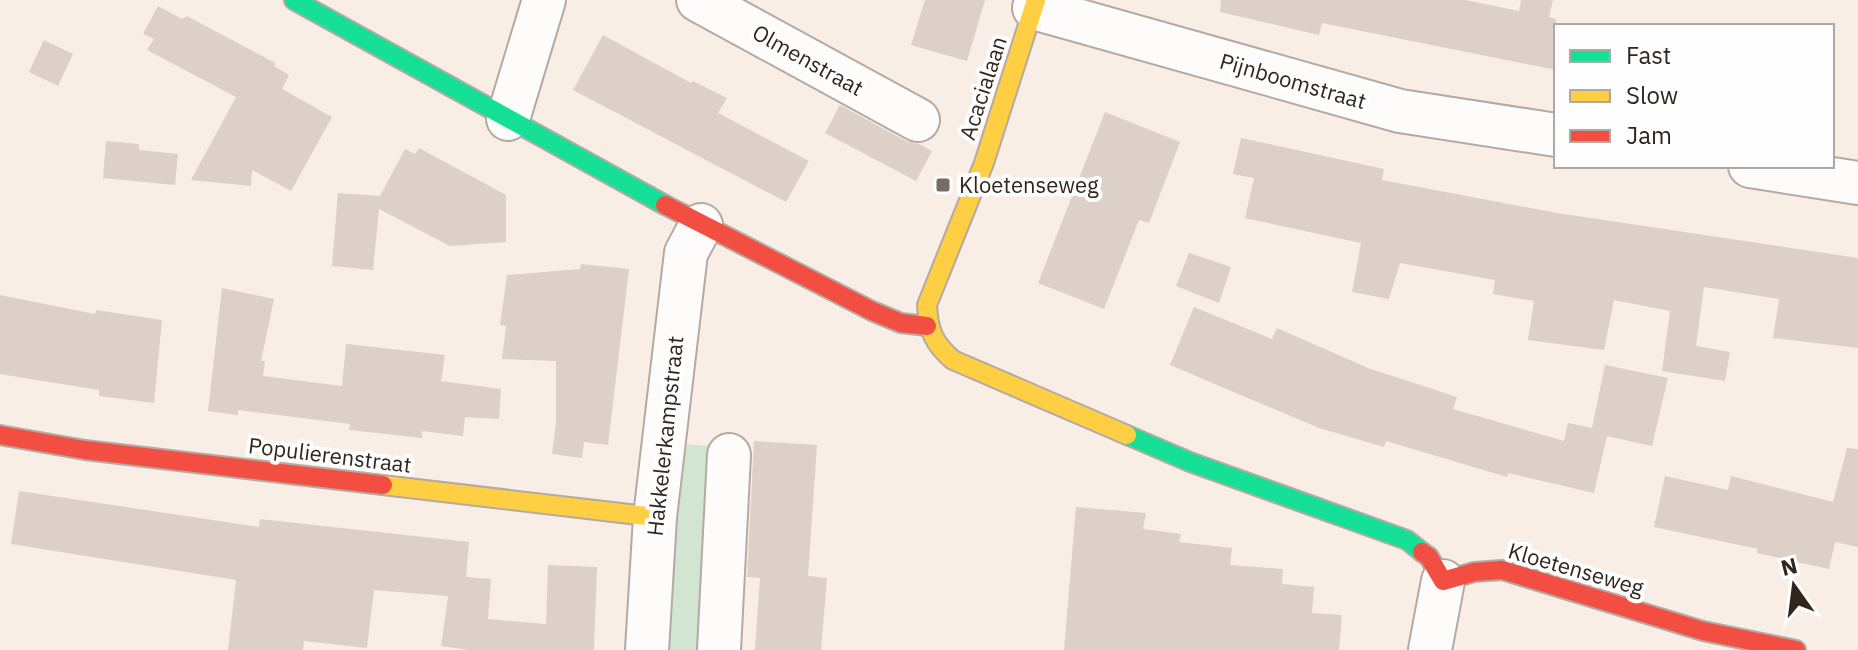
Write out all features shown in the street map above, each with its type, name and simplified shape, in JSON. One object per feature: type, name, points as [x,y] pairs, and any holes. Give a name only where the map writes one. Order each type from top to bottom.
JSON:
[{"type":"street","points":[[294,0],[701,225],[872,311],[901,323],[927,326],[935,346],[953,360],[1190,462],[1407,540],[1429,557],[1443,581],[1430,650]]},
{"type":"street","points":[[508,119],[544,0]]},
{"type":"street","name":"Olmenstraat","points":[[698,0],[918,120]]},
{"type":"street","name":"Pijnboomstraat","points":[[1035,4],[1400,111],[1554,135]]},
{"type":"street","name":"Acacialaan","points":[[927,326],[927,305],[984,163],[1035,4]]},
{"type":"street","points":[[1763,168],[1858,183]]},
{"type":"street","name":"Hakkelerkampstraat","points":[[647,650],[655,517],[686,253],[701,225]]},
{"type":"street","name":"Populierenstraat","points":[[0,435],[85,450],[655,517]]},
{"type":"street","points":[[719,650],[729,455]]},
{"type":"street","name":"Kloetenseweg","points":[[1443,581],[1474,572],[1502,570],[1703,631],[1796,650]]},
{"type":"green space","points":[[683,444],[710,446],[701,556],[718,557],[711,650],[668,650]]},
{"type":"building","points":[[925,0],[985,0],[967,61],[911,45]]},
{"type":"building","points":[[1221,0],[1465,0],[1519,11],[1521,0],[1553,0],[1549,17],[1556,19],[1554,70],[1322,23],[1319,35],[1220,12]]},
{"type":"building","points":[[158,6],[182,19],[187,16],[275,63],[274,66],[289,75],[282,89],[332,117],[291,191],[252,170],[251,186],[191,180],[236,97],[147,50],[154,39],[143,34]]},
{"type":"building","points":[[603,35],[691,83],[693,81],[727,98],[718,113],[809,161],[786,202],[573,90]]},
{"type":"building","points":[[44,40],[73,54],[58,86],[29,72]]},
{"type":"building","points":[[840,105],[906,141],[932,151],[916,181],[825,133]]},
{"type":"building","points":[[1105,112],[1180,142],[1149,223],[1139,220],[1104,309],[1038,283]]},
{"type":"building","points":[[1241,138],[1384,169],[1382,180],[1557,213],[1858,258],[1858,348],[1773,338],[1779,299],[1704,287],[1696,346],[1730,352],[1725,381],[1662,371],[1670,311],[1614,300],[1604,350],[1528,340],[1534,301],[1493,294],[1495,280],[1400,263],[1389,299],[1352,292],[1361,243],[1245,218],[1254,178],[1233,174]]},
{"type":"building","points":[[106,141],[139,144],[139,150],[178,154],[175,185],[103,178]]},
{"type":"building","points":[[419,148],[506,195],[506,242],[450,246],[379,209],[373,270],[332,266],[338,193],[380,196],[405,149],[415,154]]},
{"type":"building","points":[[1189,253],[1231,267],[1219,303],[1176,286]]},
{"type":"building","points":[[581,264],[629,269],[608,445],[584,442],[582,458],[552,454],[556,423],[556,361],[502,359],[506,326],[500,325],[507,275],[580,269]]},
{"type":"building","points":[[222,288],[274,299],[261,361],[265,361],[263,376],[342,386],[346,344],[445,355],[441,381],[501,389],[499,419],[465,417],[463,436],[422,431],[422,438],[349,430],[350,424],[238,410],[238,415],[208,411]]},
{"type":"building","points":[[0,295],[95,314],[96,310],[162,320],[154,403],[99,396],[99,390],[0,374]]},
{"type":"building","points":[[1194,307],[1272,339],[1277,328],[1368,368],[1457,397],[1453,409],[1564,441],[1568,423],[1592,428],[1605,365],[1668,378],[1652,446],[1607,436],[1594,493],[1508,473],[1507,477],[1386,441],[1384,447],[1319,428],[1170,365]]},
{"type":"building","points":[[754,441],[817,445],[808,576],[827,578],[821,650],[755,650],[760,578],[747,577]]},
{"type":"building","points":[[1847,448],[1858,449],[1858,547],[1835,542],[1829,569],[1757,553],[1758,549],[1654,527],[1665,476],[1728,490],[1731,476],[1833,502]]},
{"type":"building","points":[[19,491],[259,527],[260,519],[469,542],[466,577],[491,579],[488,619],[546,624],[548,565],[597,567],[594,650],[469,650],[441,646],[448,596],[374,590],[367,648],[304,641],[303,650],[228,650],[236,580],[11,544]]},
{"type":"building","points":[[1076,507],[1146,513],[1143,529],[1181,534],[1179,542],[1232,548],[1230,565],[1283,569],[1282,584],[1314,587],[1312,613],[1342,615],[1339,650],[1064,650]]},
{"type":"traffic: fast","points":[[294,0],[665,205]]},
{"type":"traffic: fast","points":[[1127,435],[1190,462],[1407,540],[1422,552]]},
{"type":"traffic: slow","points":[[1036,0],[984,163],[927,305],[929,322],[933,336],[953,360],[1127,435]]},
{"type":"traffic: slow","points":[[383,485],[655,517]]},
{"type":"traffic: jam","points":[[665,205],[872,311],[901,323],[927,326]]},
{"type":"traffic: jam","points":[[0,435],[85,450],[383,485]]},
{"type":"traffic: jam","points":[[1422,552],[1429,557],[1443,581],[1474,572],[1502,570],[1703,631],[1796,650]]},
{"type":"place","name":"Kloetenseweg","points":[[943,185]]}]
